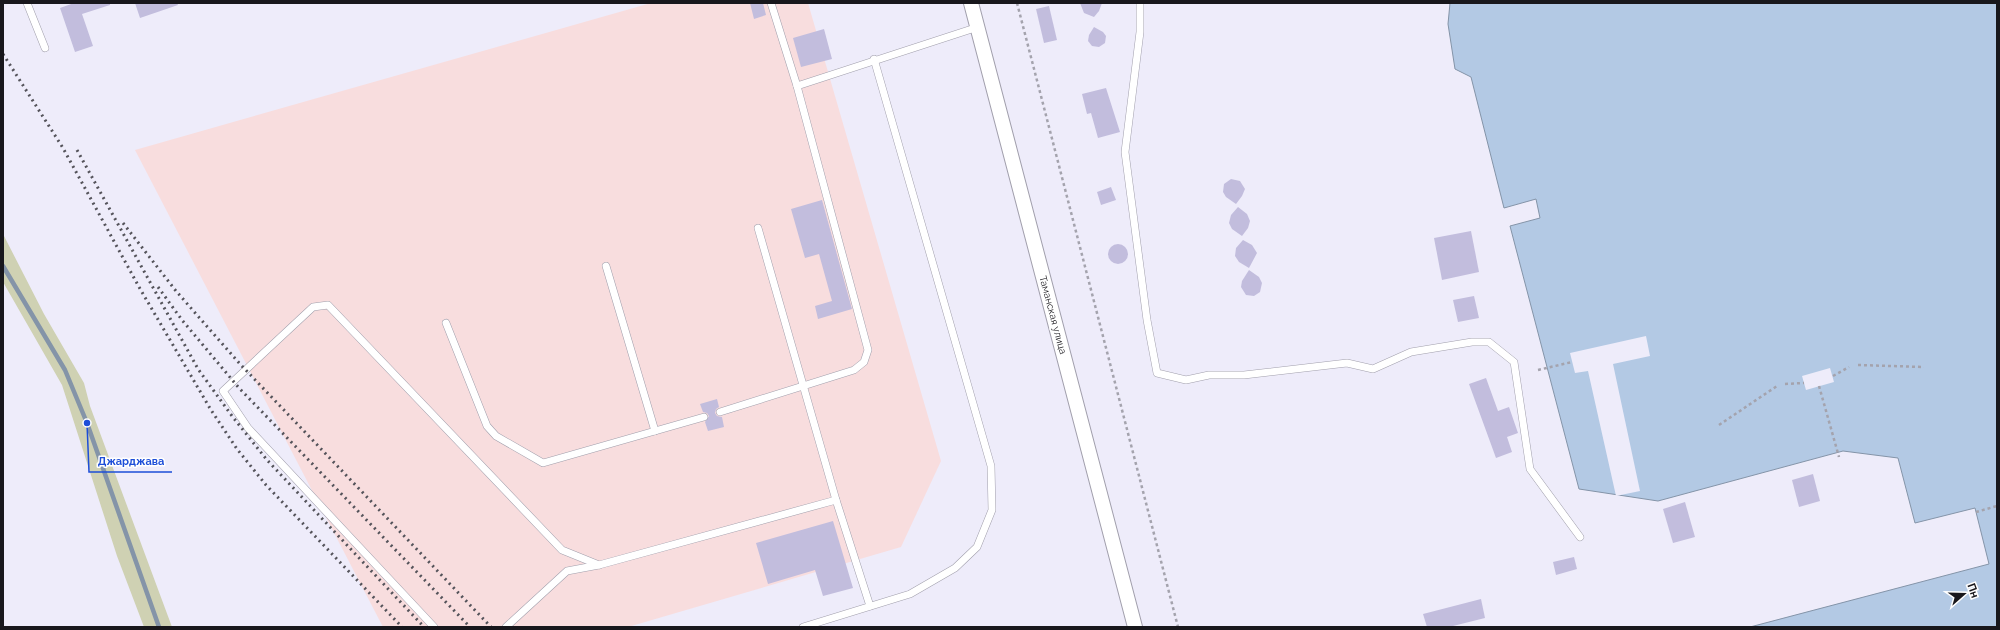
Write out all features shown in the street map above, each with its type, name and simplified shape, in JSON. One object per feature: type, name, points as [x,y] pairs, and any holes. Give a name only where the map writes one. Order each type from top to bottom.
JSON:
[{"type":"street","name":"Таманская улица","points":[[971,3],[1135,627]]},
{"type":"lane","points":[[27,3],[45,48]]},
{"type":"lane","points":[[720,412],[805,387],[854,370],[864,362],[868,350],[797,86],[771,3]]},
{"type":"lane","points":[[1140,3],[1140,32],[1125,152],[1147,320],[1157,373],[1186,380],[1209,375],[1244,375],[1347,363],[1373,369],[1411,352],[1472,342],[1489,342],[1514,362],[1530,469],[1580,537]]},
{"type":"lane","points":[[797,86],[874,59],[978,27]]},
{"type":"lane","points":[[803,627],[910,594],[955,568],[977,547],[992,510],[991,466],[874,59]]},
{"type":"lane","points":[[758,228],[805,387],[836,500],[870,606]]},
{"type":"lane","points":[[606,266],[655,431]]},
{"type":"lane","points":[[434,627],[248,428],[223,391],[313,307],[328,305],[562,550],[599,565]]},
{"type":"lane","points":[[446,323],[487,426],[496,436],[543,463],[704,417]]},
{"type":"lane","points":[[506,627],[567,571],[599,565],[836,500]]},
{"type":"path","points":[[1017,3],[1178,627]]},
{"type":"path","points":[[1538,370],[1572,362]]},
{"type":"path","points":[[1858,365],[1924,367]]},
{"type":"path","points":[[1832,376],[1849,367]]},
{"type":"path","points":[[1785,384],[1804,383]]},
{"type":"path","points":[[1719,424],[1777,386]]},
{"type":"path","points":[[1819,386],[1839,457]]},
{"type":"path","points":[[1976,512],[1997,506]]},
{"type":"shaded area","points":[[651,3],[808,3],[941,461],[901,547],[628,627],[383,627],[135,150]]},
{"type":"green space","points":[[3,234],[44,314],[84,383],[90,406],[172,627],[144,627],[117,556],[62,385],[3,282]]},
{"type":"water","points":[[1450,3],[1997,3],[1997,627],[1750,627],[1989,564],[1975,508],[1915,523],[1898,458],[1843,451],[1658,501],[1579,489],[1510,226],[1540,218],[1536,199],[1504,208],[1471,77],[1455,69],[1448,24]]},
{"type":"pier","points":[[1646,336],[1650,356],[1613,364],[1640,491],[1616,496],[1588,371],[1575,373],[1570,353]]},
{"type":"pier","points":[[1830,368],[1834,382],[1806,390],[1802,376]]},
{"type":"building","points":[[74,3],[110,3],[110,5],[82,14],[93,46],[75,52],[60,8]]},
{"type":"building","points":[[135,3],[177,3],[178,5],[140,18]]},
{"type":"building","points":[[750,3],[763,3],[766,15],[754,19]]},
{"type":"building","points":[[1080,3],[1102,3],[1099,11],[1094,17],[1084,13]]},
{"type":"building","points":[[1049,6],[1057,40],[1044,43],[1036,9]]},
{"type":"building","points":[[1094,27],[1103,32],[1106,36],[1105,43],[1099,47],[1092,46],[1088,41],[1089,35]]},
{"type":"building","points":[[824,29],[832,59],[801,67],[793,38]]},
{"type":"building","points":[[1106,88],[1120,132],[1098,138],[1091,113],[1087,114],[1082,94]]},
{"type":"building","points":[[1231,179],[1240,181],[1245,189],[1236,204],[1226,197],[1223,192],[1224,184]]},
{"type":"building","points":[[1111,187],[1116,200],[1101,205],[1097,192]]},
{"type":"building","points":[[822,200],[852,309],[818,319],[815,306],[832,301],[819,254],[805,258],[791,209]]},
{"type":"building","points":[[1238,207],[1247,214],[1250,221],[1248,228],[1242,236],[1232,229],[1229,223],[1231,215]]},
{"type":"building","points":[[1471,231],[1479,272],[1442,280],[1434,238]]},
{"type":"building","points":[[1243,240],[1252,245],[1257,253],[1249,268],[1239,262],[1235,256],[1236,248]]},
{"type":"building","points":[[1118,244],[1125,247],[1128,254],[1125,261],[1118,264],[1111,261],[1108,254],[1111,247]]},
{"type":"building","points":[[1249,270],[1259,277],[1262,283],[1260,292],[1254,296],[1246,295],[1241,287],[1242,281]]},
{"type":"building","points":[[1474,296],[1479,318],[1458,322],[1453,300]]},
{"type":"building","points":[[1486,378],[1498,411],[1509,407],[1518,433],[1507,437],[1512,452],[1496,458],[1469,384]]},
{"type":"building","points":[[717,399],[719,407],[716,409],[715,413],[717,416],[722,417],[724,427],[708,431],[705,422],[709,416],[707,413],[703,412],[700,404]]},
{"type":"building","points":[[1813,474],[1820,501],[1799,507],[1792,480]]},
{"type":"building","points":[[1685,502],[1695,537],[1673,543],[1663,509]]},
{"type":"building","points":[[833,521],[853,588],[823,596],[815,570],[768,584],[756,543]]},
{"type":"building","points":[[1574,557],[1577,569],[1556,575],[1553,562]]},
{"type":"building","points":[[1481,599],[1485,618],[1449,627],[1427,627],[1423,614]]},
{"type":"waterway","points":[[3,266],[65,370],[87,423],[159,627]]},
{"type":"railway","points":[[3,54],[63,148],[139,287],[211,410],[237,449],[266,485],[402,627]]},
{"type":"railway","points":[[77,150],[198,369],[232,416],[267,460],[424,627]]},
{"type":"railway","points":[[123,223],[176,291],[240,364],[491,627]]},
{"type":"railway","points":[[158,287],[182,320],[239,388],[470,627]]},
{"type":"place","name":"Джарджава","points":[[87,423]]}]
